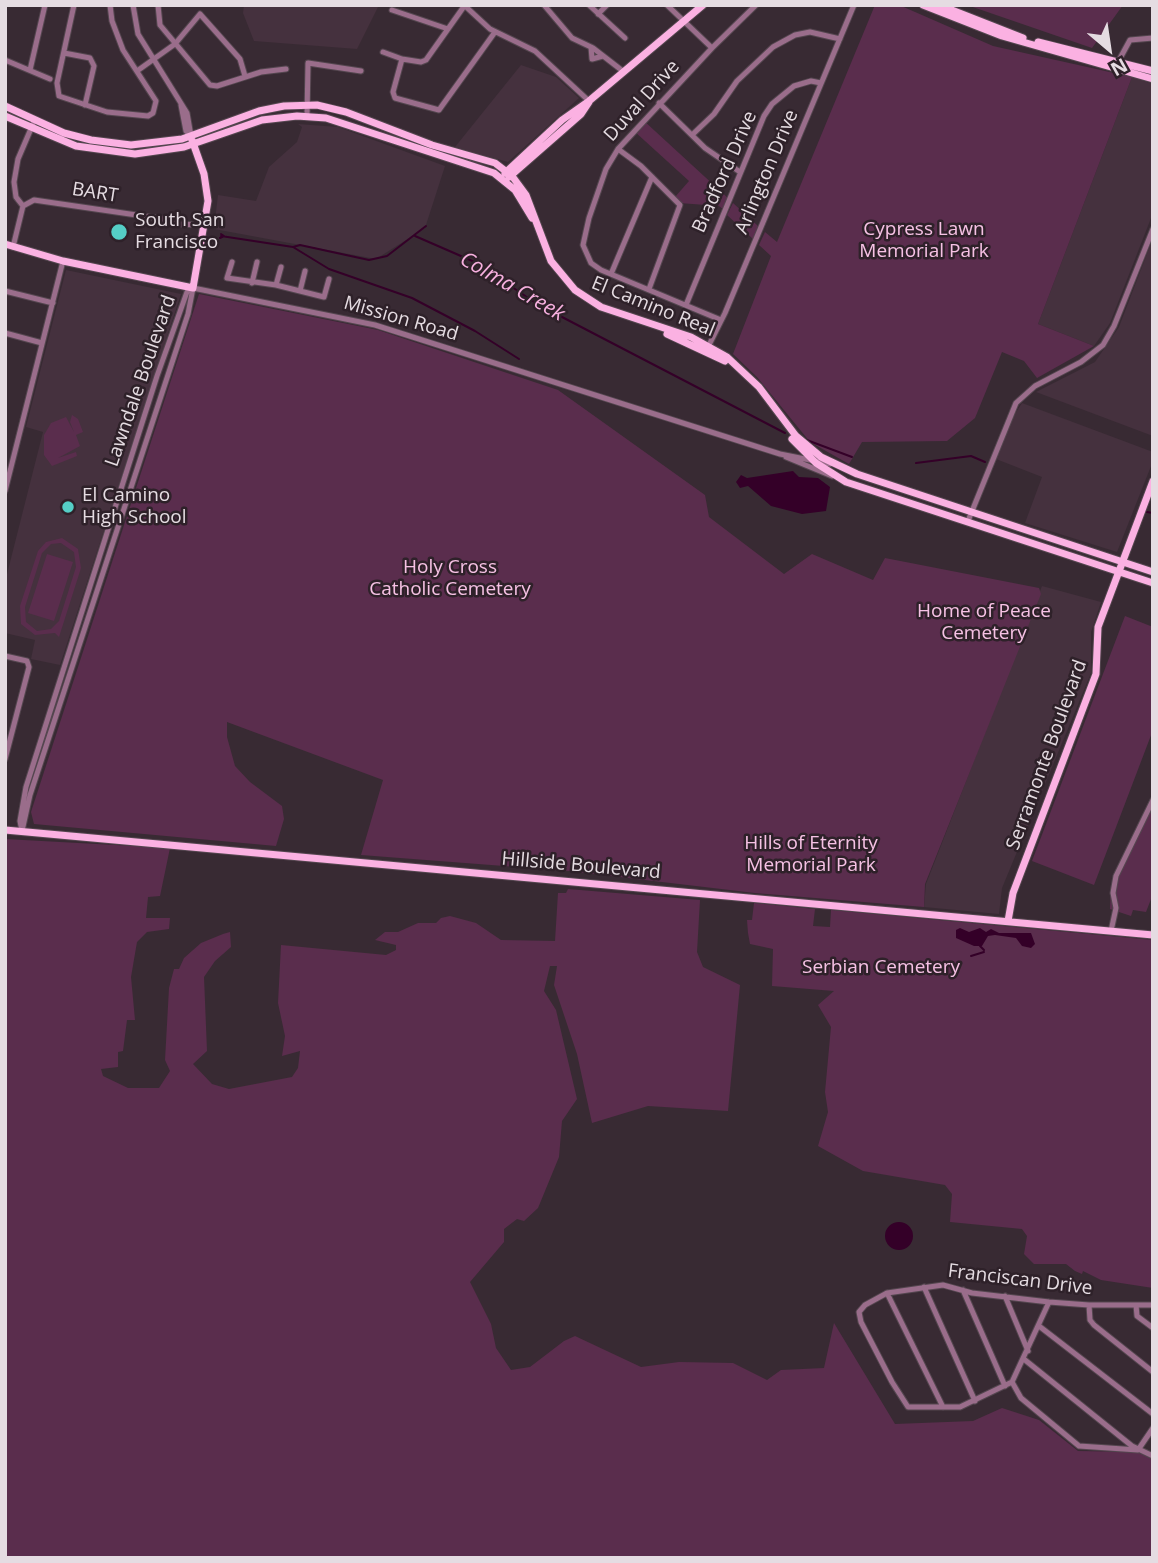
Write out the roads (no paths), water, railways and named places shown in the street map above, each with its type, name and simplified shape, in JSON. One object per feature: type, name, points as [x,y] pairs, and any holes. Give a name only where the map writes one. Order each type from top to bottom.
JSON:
[{"type":"main road","points":[[503,180],[562,120],[589,101],[703,5]]},
{"type":"main road","points":[[923,5],[1002,36],[1153,79]]},
{"type":"main road","points":[[939,5],[1004,32],[1153,71]]},
{"type":"main road","name":"El Camino Real","points":[[5,106],[64,133],[105,143],[156,144],[192,141],[259,111],[307,105],[346,112],[509,173],[529,201],[555,267],[575,290],[601,307],[708,348],[746,373],[802,442],[838,466],[1153,572]]},
{"type":"main road","name":"El Camino Real","points":[[5,116],[76,146],[117,153],[157,152],[262,120],[307,116],[342,123],[485,170],[503,180],[522,199],[548,263],[572,294],[599,310],[708,348],[750,383],[793,439],[812,459],[838,479],[1153,583]]},
{"type":"main road","points":[[192,141],[208,194],[193,288]]},
{"type":"main road","name":"Mission Road","points":[[9,245],[63,261],[193,288]]},
{"type":"main road","name":"Serramonte Boulevard","points":[[1008,921],[1012,895],[1096,674],[1097,631],[1153,481]]},
{"type":"main road","name":"Hillside Boulevard","points":[[5,830],[1153,935]]},
{"type":"street","points":[[30,70],[46,5]]},
{"type":"street","points":[[74,5],[56,91],[60,96],[85,105],[124,114],[153,113],[156,101],[117,37],[110,5]]},
{"type":"street","points":[[133,5],[138,33],[187,113],[192,141]]},
{"type":"street","points":[[158,5],[160,25],[210,85],[217,86],[245,76],[286,69]]},
{"type":"street","points":[[383,52],[402,59],[421,62],[426,60],[465,5],[495,32],[535,51],[589,101]]},
{"type":"street","points":[[544,5],[572,38],[591,47],[624,72]]},
{"type":"street","points":[[589,5],[625,38]]},
{"type":"street","points":[[598,14],[607,5]]},
{"type":"street","points":[[667,5],[712,48]]},
{"type":"street","name":"Duval Drive","points":[[721,320],[611,274],[591,263],[583,245],[597,193],[618,149],[712,48],[757,5]]},
{"type":"street","name":"Arlington Drive","points":[[708,348],[854,5]]},
{"type":"street","points":[[392,10],[448,29]]},
{"type":"street","points":[[136,71],[175,44],[200,14],[240,59],[245,76]]},
{"type":"street","points":[[402,59],[393,92],[395,98],[433,111],[439,110],[495,32]]},
{"type":"street","points":[[692,135],[714,114],[737,81],[779,43],[795,35],[810,32],[840,39]]},
{"type":"street","points":[[1118,62],[1130,40],[1153,38]]},
{"type":"street","points":[[64,54],[90,58],[94,65],[85,105]]},
{"type":"street","points":[[5,60],[50,79]]},
{"type":"street","points":[[307,116],[308,63],[361,71]]},
{"type":"street","name":"Bradford Drive","points":[[686,305],[740,172],[772,104],[787,90],[803,82],[821,83]]},
{"type":"street","points":[[659,103],[719,159],[740,172]]},
{"type":"street","points":[[9,245],[23,206],[16,197],[14,185],[20,155],[35,120]]},
{"type":"street","points":[[618,149],[678,201],[680,211],[649,289]]},
{"type":"street","points":[[611,274],[652,177]]},
{"type":"street","name":"BART","points":[[23,206],[41,199],[163,219],[174,224],[205,225]]},
{"type":"street","points":[[968,521],[1016,403],[1035,386],[1090,357],[1108,339],[1153,229]]},
{"type":"street","points":[[6,487],[63,261]]},
{"type":"street","points":[[232,262],[227,278],[276,285],[324,297],[329,279]]},
{"type":"street","points":[[252,283],[257,262]]},
{"type":"street","points":[[276,285],[281,267]]},
{"type":"street","points":[[300,291],[305,271]]},
{"type":"street","points":[[261,300],[263,285]]},
{"type":"street","name":"Mission Road","points":[[193,288],[375,325],[780,454],[838,479]]},
{"type":"street","name":"Lawndale Boulevard","points":[[22,831],[31,791],[186,319],[193,288]]},
{"type":"street","points":[[5,291],[52,303]]},
{"type":"street","points":[[5,333],[42,342]]},
{"type":"street","points":[[780,454],[793,450],[793,439]]},
{"type":"street","name":"Mission Road","points":[[780,454],[838,466]]},
{"type":"street","points":[[5,657],[27,661],[29,667],[5,759]]},
{"type":"street","points":[[1111,931],[1116,908],[1113,893],[1116,876],[1153,800]]},
{"type":"street","name":"Franciscan Drive","points":[[943,1407],[915,1408],[905,1405],[861,1322],[860,1309],[887,1293],[943,1285],[1088,1306],[1153,1305]]},
{"type":"street","points":[[923,1287],[975,1401]]},
{"type":"street","points":[[963,1290],[1005,1386]]},
{"type":"street","points":[[887,1293],[943,1407],[960,1407],[1012,1382],[1025,1360],[1049,1302]]},
{"type":"street","points":[[1005,1296],[1028,1351]]},
{"type":"street","points":[[1136,1305],[1137,1316],[1153,1328]]},
{"type":"street","points":[[1088,1306],[1090,1320],[1094,1325],[1153,1372]]},
{"type":"street","points":[[1039,1326],[1153,1414]]},
{"type":"street","points":[[1025,1360],[1139,1450],[1153,1456]]},
{"type":"street","points":[[1012,1382],[1021,1398],[1075,1444],[1139,1450]]},
{"type":"street","points":[[1139,1450],[1153,1428]]},
{"type":"waterway","name":"Colma Creek","points":[[221,236],[293,247],[300,245],[369,260],[387,256],[426,226]]},
{"type":"waterway","name":"Colma Creek","points":[[220,238],[224,236],[221,234]]},
{"type":"waterway","name":"Colma Creek","points":[[415,236],[477,263],[537,304],[785,433]]},
{"type":"waterway","points":[[293,247],[329,269],[412,298],[475,331],[519,359]]},
{"type":"waterway","name":"Colma Creek","points":[[804,439],[852,457]]},
{"type":"waterway","name":"Colma Creek","points":[[916,463],[971,456],[985,462]]},
{"type":"waterway","name":"Colma Creek","points":[[1147,512],[1153,513]]},
{"type":"waterway","points":[[980,946],[984,950]]},
{"type":"waterway","points":[[971,956],[984,952]]},
{"type":"place","name":"South San Francisco","points":[[119,232]]},
{"type":"place","name":"El Camino High School","points":[[68,507]]},
{"type":"park label","name":"Cypress Lawn Memorial Park","points":[[924,241]]},
{"type":"park label","name":"Holy Cross Catholic Cemetery","points":[[450,579]]},
{"type":"park label","name":"Home of Peace Cemetery","points":[[984,623]]},
{"type":"park label","name":"Hills of Eternity Memorial Park","points":[[811,855]]},
{"type":"park label","name":"Serbian Cemetery","points":[[881,968]]}]
